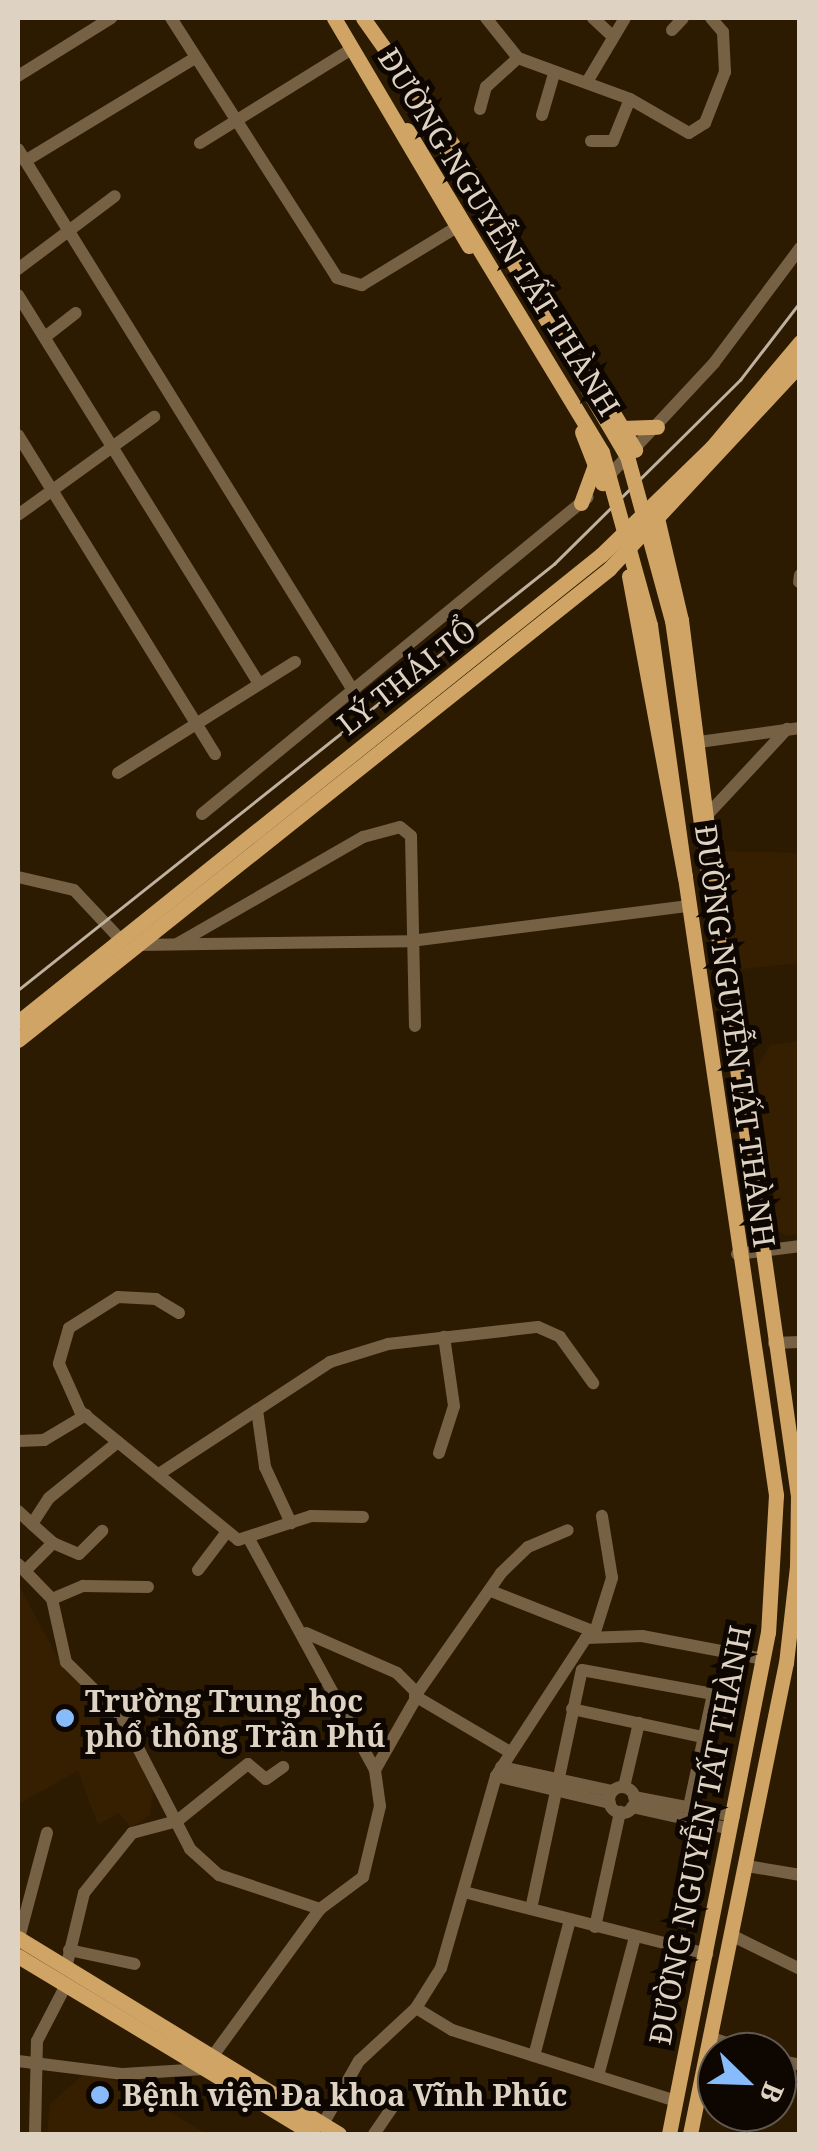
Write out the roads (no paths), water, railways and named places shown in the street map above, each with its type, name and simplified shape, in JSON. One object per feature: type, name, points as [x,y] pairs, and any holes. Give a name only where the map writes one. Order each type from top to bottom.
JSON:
[{"type":"main road","name":"ĐƯỜNG NGUYỄN TẤT THÀNH","points":[[334,18],[407,130],[602,452],[650,625],[720,1138],[770,1456],[775,1568],[764,1659],[669,2134]]},
{"type":"main road","name":"ĐƯỜNG NGUYỄN TẤT THÀNH","points":[[363,18],[427,117],[627,456],[672,620],[760,1251],[796,1463],[793,1665],[713,2032]]},
{"type":"main road","points":[[427,117],[457,150],[635,450]]},
{"type":"main road","points":[[407,130],[457,227],[579,426],[595,456],[602,483]]},
{"type":"main road","name":"LÝ THÁI TỔ","points":[[18,1022],[137,944],[240,853],[619,538],[654,505],[800,342]]},
{"type":"main road","name":"LÝ THÁI TỔ","points":[[18,1040],[120,939],[240,853],[624,555],[677,504],[800,364]]},
{"type":"main road","points":[[579,426],[598,424],[609,404]]},
{"type":"main road","points":[[622,428],[657,427]]},
{"type":"main road","points":[[581,503],[595,456]]},
{"type":"main road","points":[[664,546],[677,504]]},
{"type":"main road","points":[[654,505],[669,565],[699,742],[709,813],[708,874]]},
{"type":"main road","points":[[619,538],[634,594],[685,878]]},
{"type":"main road","points":[[628,574],[649,558],[669,565]]},
{"type":"main road","points":[[602,574],[634,594]]},
{"type":"main road","points":[[720,1138],[744,1134]]},
{"type":"main road","points":[[770,1456],[796,1463]]},
{"type":"main road","points":[[733,1822],[755,1828]]},
{"type":"main road","points":[[18,1938],[66,1976],[208,2063],[318,2129],[340,2134]]},
{"type":"main road","points":[[18,1956],[66,1976]]},
{"type":"main road","name":"ĐƯỜNG NGUYỄN TẤT THÀNH","points":[[690,2134],[697,2103]]},
{"type":"street","points":[[18,76],[111,18]]},
{"type":"street","points":[[171,18],[234,122],[349,283],[362,285],[457,227]]},
{"type":"street","points":[[486,18],[518,58],[630,99],[688,133],[705,123],[725,72],[722,32],[711,18]]},
{"type":"street","points":[[593,18],[609,33]]},
{"type":"street","points":[[587,82],[609,33],[625,18]]},
{"type":"street","points":[[672,30],[683,18]]},
{"type":"street","points":[[200,143],[353,48]]},
{"type":"street","points":[[194,58],[21,155],[354,692]]},
{"type":"street","points":[[480,109],[486,86],[518,58]]},
{"type":"street","points":[[542,114],[554,74]]},
{"type":"street","points":[[591,141],[613,142],[630,99]]},
{"type":"street","points":[[18,269],[67,228],[115,196]]},
{"type":"street","points":[[202,814],[581,503],[657,427],[800,248]]},
{"type":"street","points":[[18,295],[259,683]]},
{"type":"street","points":[[45,337],[76,313]]},
{"type":"street","points":[[18,515],[154,417]]},
{"type":"street","points":[[18,434],[215,754]]},
{"type":"street","points":[[118,773],[295,662]]},
{"type":"street","points":[[699,742],[794,728]]},
{"type":"street","points":[[709,813],[794,728]]},
{"type":"street","points":[[174,946],[363,837],[400,827],[411,836],[415,1026]]},
{"type":"street","points":[[18,877],[74,890],[120,939]]},
{"type":"street","points":[[137,944],[411,941],[689,906]]},
{"type":"street","points":[[737,1254],[800,1246]]},
{"type":"street","points":[[18,2061],[124,2074],[208,2063],[320,1908],[363,1877],[380,1806],[375,1770],[304,1631],[250,1541],[226,1533],[162,1472],[86,1416],[58,1364],[68,1328],[118,1297],[156,1299],[178,1313]]},
{"type":"street","points":[[162,1472],[330,1362],[444,1337],[551,1330],[593,1384]]},
{"type":"street","points":[[439,1453],[454,1406],[444,1337]]},
{"type":"street","points":[[774,1343],[800,1342]]},
{"type":"street","points":[[257,1410],[266,1467],[291,1523]]},
{"type":"street","points":[[18,1441],[44,1440],[86,1416]]},
{"type":"street","points":[[32,1524],[49,1498],[118,1442]]},
{"type":"street","points":[[18,1511],[53,1543],[79,1554],[102,1530]]},
{"type":"street","points":[[318,2129],[359,2061],[416,2008],[454,1940],[498,1772],[595,1632],[612,1578],[602,1516]]},
{"type":"street","points":[[250,1541],[291,1523],[363,1517]]},
{"type":"street","points":[[375,1770],[416,1696],[491,1591],[528,1547],[568,1530]]},
{"type":"street","points":[[198,1570],[226,1533]]},
{"type":"street","points":[[53,1543],[22,1566],[52,1599],[66,1662],[122,1717],[177,1821],[220,1875],[320,1908]]},
{"type":"street","points":[[52,1599],[83,1586],[148,1586]]},
{"type":"street","points":[[491,1591],[595,1632],[764,1659]]},
{"type":"street","points":[[304,1631],[510,1752]]},
{"type":"street","points":[[531,1910],[582,1670],[712,1694],[689,1807]]},
{"type":"street","points":[[572,1708],[704,1738]]},
{"type":"street","points":[[595,1926],[639,1723]]},
{"type":"street","points":[[35,2134],[37,2041],[66,1976],[84,1893],[132,1833],[177,1821],[248,1764],[266,1779],[283,1767]]},
{"type":"street","points":[[498,1772],[733,1822]]},
{"type":"street","points":[[622,1800],[689,1807],[733,1822]]},
{"type":"street","points":[[18,1938],[46,1833]]},
{"type":"street","points":[[748,1866],[800,1875]]},
{"type":"street","points":[[468,1892],[707,1954]]},
{"type":"street","points":[[534,2056],[570,1920]]},
{"type":"street","points":[[733,1936],[800,1969]]},
{"type":"street","points":[[598,2076],[635,1937]]},
{"type":"street","points":[[69,1950],[135,1964]]},
{"type":"street","points":[[416,2008],[534,2056],[676,2101]]},
{"type":"street","points":[[374,2134],[400,2096]]},
{"type":"railway","points":[[18,990],[554,564],[740,380],[800,302]]},
{"type":"place","name":"Trường Trung học phổ thông Trần Phú","points":[[65,1718]]},
{"type":"place","name":"Bệnh viện Đa khoa Vĩnh Phúc","points":[[100,2095]]}]
